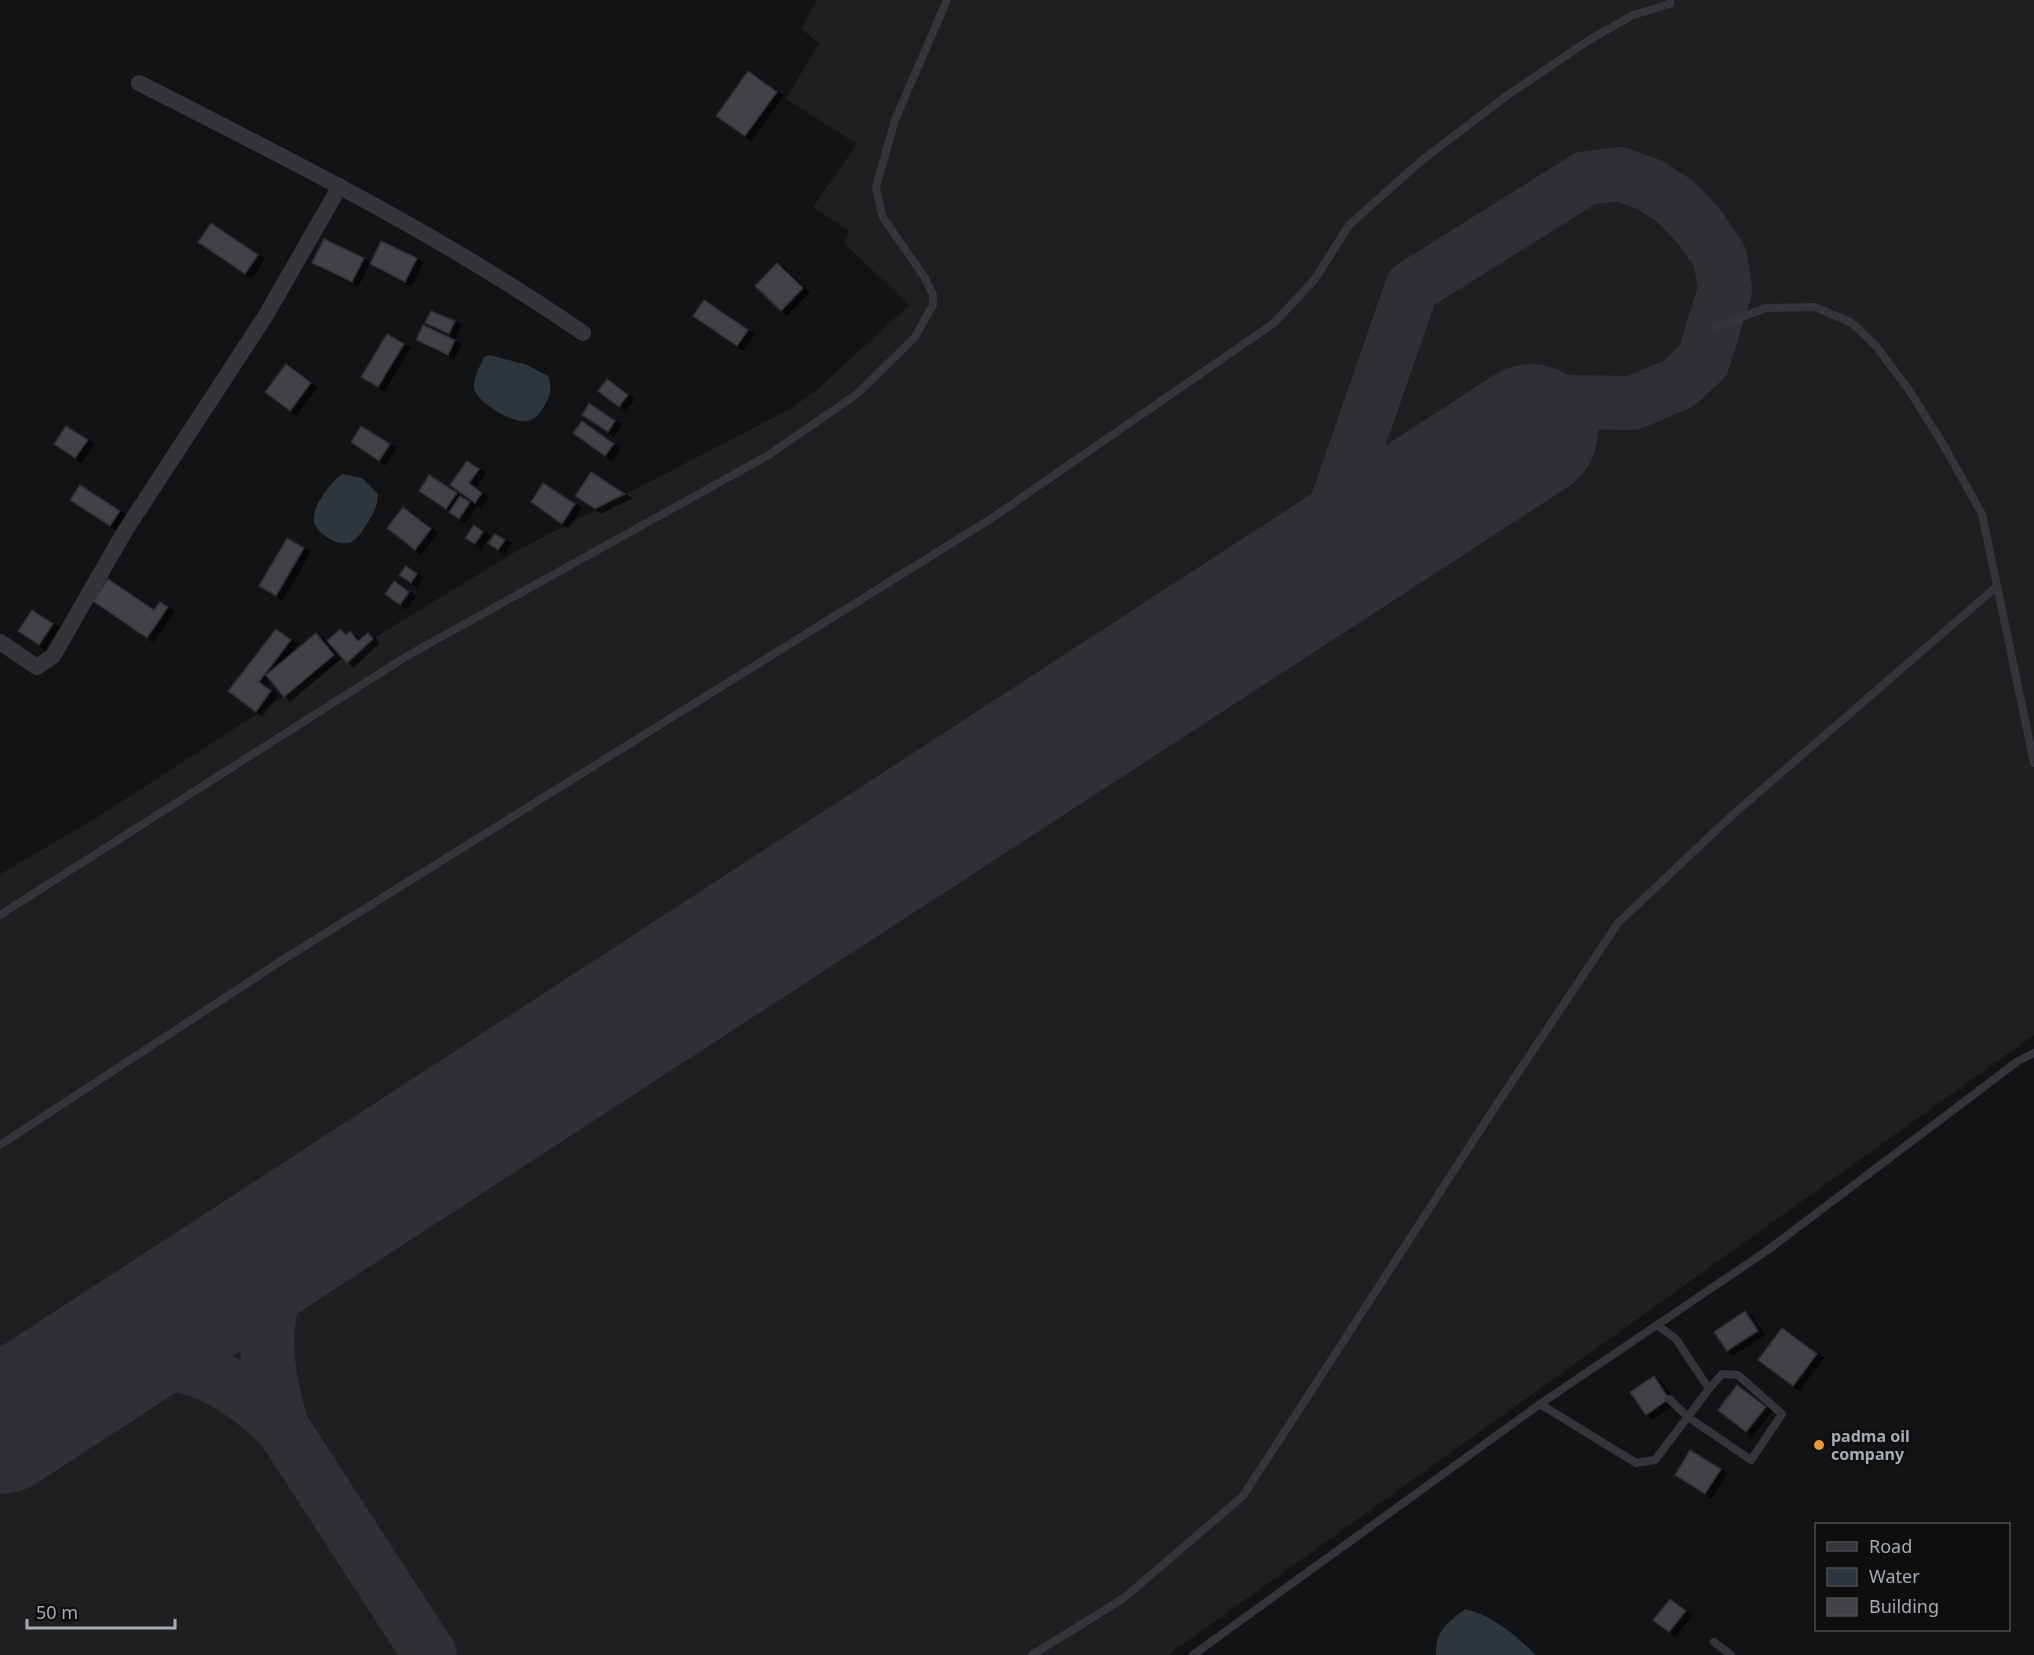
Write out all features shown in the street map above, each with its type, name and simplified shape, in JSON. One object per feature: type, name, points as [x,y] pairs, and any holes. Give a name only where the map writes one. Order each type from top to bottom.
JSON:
[{"type":"street","points":[[139,83],[340,186],[486,269],[582,333]]},
{"type":"street","points":[[0,642],[37,667],[53,656],[125,531],[267,315],[340,186]]},
{"type":"lane","points":[[0,915],[407,656],[767,456],[857,394],[915,336],[933,305],[933,295],[925,278],[882,216],[876,187],[895,120],[947,0]]},
{"type":"lane","points":[[0,1145],[284,958],[1002,512],[1274,323],[1315,279],[1349,225],[1421,161],[1505,97],[1586,42],[1634,15],[1670,4],[1670,0]]},
{"type":"lane","points":[[1715,327],[1766,308],[1815,307],[1852,322],[1876,346],[1909,390],[1943,444],[1982,514],[2034,763]]},
{"type":"lane","points":[[1032,1655],[1124,1598],[1243,1496],[1497,1104],[1618,923],[1729,818],[1996,587]]},
{"type":"lane","points":[[1193,1655],[1540,1404],[1766,1252],[2018,1061],[2034,1053]]},
{"type":"lane","points":[[1657,1325],[1676,1339],[1709,1389]]},
{"type":"lane","points":[[1540,1404],[1636,1463],[1655,1460],[1688,1417],[1709,1389],[1722,1374],[1738,1375],[1782,1414],[1751,1460],[1688,1417],[1669,1399]]},
{"type":"lane","points":[[1714,1642],[1731,1655]]},
{"type":"shaded area","points":[[817,0],[2034,0],[2034,1035],[1168,1655],[0,1655],[0,874],[93,820],[377,636],[520,549],[792,408],[819,388],[909,305],[844,243],[849,231],[813,207],[857,144],[786,99],[819,43],[801,29]]},
{"type":"water","points":[[490,355],[527,365],[548,376],[549,396],[536,417],[521,421],[505,416],[476,394],[474,384],[476,376],[484,357]]},
{"type":"water","points":[[342,474],[362,478],[378,494],[373,514],[360,535],[346,543],[335,541],[323,534],[315,526],[314,521],[319,502],[328,488]]},
{"type":"water","points":[[1465,1609],[1495,1621],[1536,1655],[1436,1655],[1436,1647],[1443,1628]]},
{"type":"building","points":[[748,71],[777,92],[745,136],[716,116]]},
{"type":"building","points":[[211,223],[258,255],[245,274],[198,242]]},
{"type":"building","points":[[324,239],[364,258],[352,282],[312,263]]},
{"type":"building","points":[[381,241],[417,258],[405,282],[370,264]]},
{"type":"building","points":[[777,263],[803,288],[781,311],[755,286]]},
{"type":"building","points":[[704,300],[748,330],[737,346],[693,316]]},
{"type":"building","points":[[431,311],[455,321],[449,334],[425,323]]},
{"type":"building","points":[[423,325],[455,340],[448,355],[416,340]]},
{"type":"building","points":[[387,334],[404,344],[378,387],[361,377]]},
{"type":"building","points":[[286,364],[311,383],[290,411],[265,392]]},
{"type":"building","points":[[607,379],[628,395],[619,407],[598,391]]},
{"type":"building","points":[[589,403],[615,421],[608,432],[582,415]]},
{"type":"building","points":[[582,421],[614,444],[605,456],[573,433]]},
{"type":"building","points":[[66,426],[88,440],[75,458],[54,444]]},
{"type":"building","points":[[361,426],[390,444],[379,461],[351,442]]},
{"type":"building","points":[[467,461],[479,469],[469,483],[482,493],[475,503],[450,485]]},
{"type":"building","points":[[591,472],[625,494],[595,509],[575,496]]},
{"type":"building","points":[[429,475],[457,493],[446,509],[419,491]]},
{"type":"building","points":[[543,483],[575,504],[562,524],[531,502]]},
{"type":"building","points":[[80,485],[120,511],[110,526],[70,500]]},
{"type":"building","points":[[460,496],[470,502],[459,519],[449,512]]},
{"type":"building","points":[[403,507],[431,529],[415,550],[387,528]]},
{"type":"building","points":[[474,525],[483,532],[475,544],[465,538]]},
{"type":"building","points":[[495,534],[505,540],[498,550],[488,543]]},
{"type":"building","points":[[287,538],[304,548],[276,596],[259,586]]},
{"type":"building","points":[[406,566],[417,574],[411,583],[399,575]]},
{"type":"building","points":[[108,579],[154,610],[160,602],[168,607],[147,638],[93,601]]},
{"type":"building","points":[[394,581],[409,592],[400,605],[385,594]]},
{"type":"building","points":[[32,610],[53,624],[39,645],[18,631]]},
{"type":"building","points":[[276,629],[291,640],[259,682],[271,691],[256,712],[228,691]]},
{"type":"building","points":[[340,629],[346,635],[350,631],[358,641],[368,633],[373,639],[347,663],[327,641]]},
{"type":"building","points":[[316,633],[334,655],[284,697],[266,675]]},
{"type":"building","points":[[1745,1311],[1758,1331],[1727,1351],[1714,1332]]},
{"type":"building","points":[[1782,1328],[1817,1354],[1793,1386],[1758,1360]]},
{"type":"building","points":[[1654,1376],[1669,1399],[1646,1415],[1630,1392]]},
{"type":"building","points":[[1737,1385],[1766,1407],[1746,1432],[1718,1410]]},
{"type":"building","points":[[1690,1450],[1721,1469],[1705,1494],[1675,1475]]},
{"type":"building","points":[[1670,1599],[1686,1611],[1669,1632],[1653,1620]]},
{"type":"taxiway","points":[[1302,580],[1320,552],[1412,287],[1586,178],[1620,174],[1650,185],[1676,202],[1698,225],[1720,257],[1725,290],[1703,361],[1678,384],[1633,403],[1573,402],[1531,431]]},
{"type":"taxiway","points":[[89,1369],[147,1362],[194,1369],[238,1390],[282,1427],[268,1361],[267,1333],[271,1306],[280,1281],[294,1257],[314,1232],[340,1206]]},
{"type":"taxiway","points":[[282,1427],[430,1655]]},
{"type":"runway","points":[[0,1427],[1531,431]]},
{"type":"place","name":"padma oil company","points":[[1819,1445]]}]
